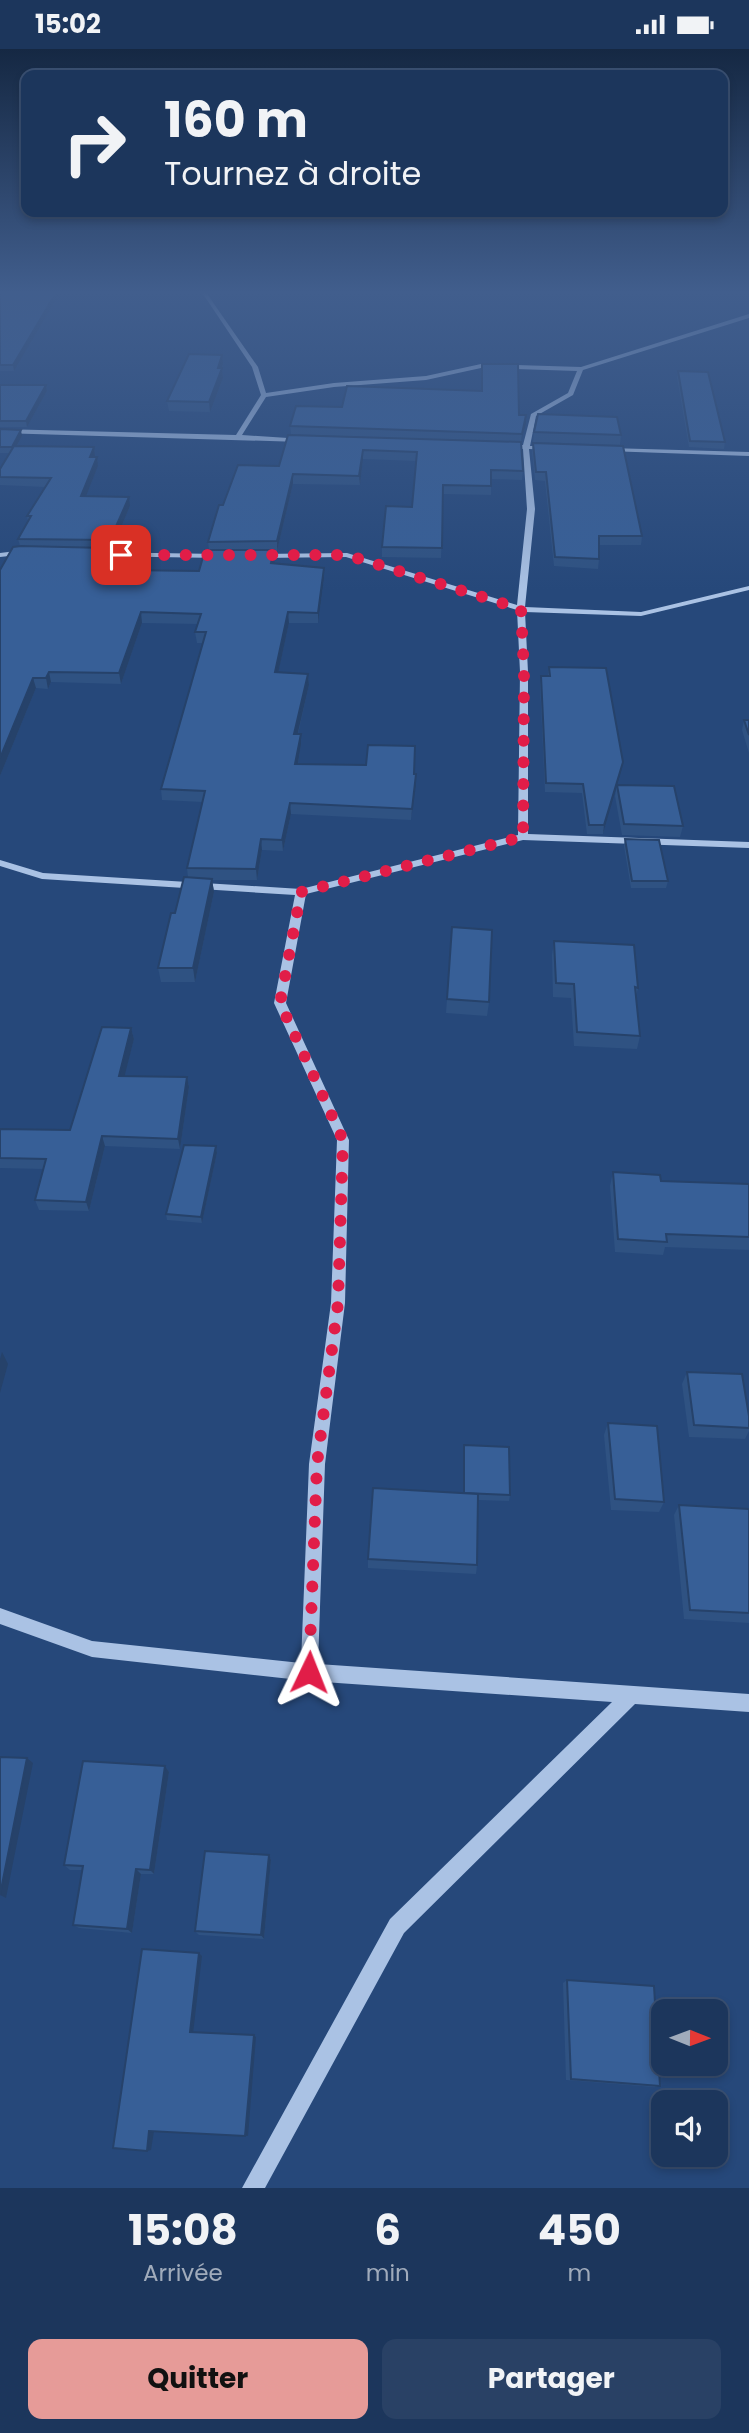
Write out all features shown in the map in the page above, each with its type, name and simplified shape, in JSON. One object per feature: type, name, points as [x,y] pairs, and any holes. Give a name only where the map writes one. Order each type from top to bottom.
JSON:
[{"type":"street","points":[[238,437],[264,395],[263,391]]},
{"type":"street","points":[[264,395],[295,391]]},
{"type":"street","points":[[523,837],[524,672],[521,609],[531,509],[526,447],[533,415],[572,391]]},
{"type":"street","points":[[0,431],[306,440]]},
{"type":"street","points":[[502,447],[554,448]]},
{"type":"street","points":[[596,449],[749,454]]},
{"type":"street","points":[[0,555],[36,552]]},
{"type":"street","points":[[76,554],[237,556]]},
{"type":"street","points":[[250,556],[347,555],[521,609],[641,614],[749,588]]},
{"type":"street","points":[[0,863],[42,876],[301,892],[523,837],[749,845]]},
{"type":"street","points":[[301,892],[280,1003],[343,1140],[338,1303],[317,1464],[309,1672]]},
{"type":"street","points":[[0,1616],[92,1649],[309,1672],[749,1703]]},
{"type":"street","points":[[253,2188],[397,1926],[631,1695]]},
{"type":"building","points":[[0,391],[43,391],[26,421],[0,421]]},
{"type":"building","points":[[172,391],[213,391],[209,402],[167,401]]},
{"type":"building","points":[[346,391],[519,391],[519,415],[526,415],[522,434],[290,426],[296,406],[342,407]]},
{"type":"building","points":[[681,391],[713,391],[725,442],[690,441]]},
{"type":"building","points":[[538,414],[617,417],[621,435],[534,432]]},
{"type":"building","points":[[0,429],[21,430],[12,447],[0,447]]},
{"type":"building","points":[[288,435],[521,442],[523,471],[491,470],[491,486],[443,485],[442,548],[382,547],[386,506],[412,507],[417,452],[363,450],[359,476],[293,474],[277,541],[208,542],[219,505],[223,505],[238,465],[279,466]]},
{"type":"building","points":[[533,443],[623,446],[642,536],[599,536],[599,559],[555,557],[546,472],[536,472]]},
{"type":"building","points":[[14,446],[94,447],[90,457],[97,457],[81,496],[129,497],[110,540],[18,539],[31,516],[27,516],[51,478],[0,477],[0,469]]},
{"type":"building","points":[[13,547],[106,548],[107,555],[130,555],[125,570],[199,571],[205,550],[274,550],[271,563],[324,568],[318,613],[288,612],[275,672],[308,674],[294,734],[301,734],[295,764],[366,765],[368,745],[415,746],[416,774],[412,809],[290,803],[282,840],[261,839],[256,869],[187,868],[205,791],[161,789],[206,632],[195,632],[201,614],[141,612],[119,673],[49,672],[46,678],[33,678],[0,758],[0,570]]},
{"type":"building","points":[[549,667],[606,668],[623,762],[604,825],[589,825],[583,784],[546,783],[541,676],[550,676]]},
{"type":"building","points":[[744,720],[749,720],[749,735]]},
{"type":"building","points":[[617,785],[674,786],[683,826],[624,824]]},
{"type":"building","points":[[625,839],[659,840],[668,881],[632,881]]},
{"type":"building","points":[[184,877],[212,879],[193,968],[158,968],[171,913],[175,913]]},
{"type":"building","points":[[452,927],[492,930],[489,1002],[447,999]]},
{"type":"building","points":[[554,941],[634,945],[640,1036],[577,1032],[574,984],[556,983]]},
{"type":"building","points":[[102,1027],[131,1028],[119,1076],[187,1077],[178,1139],[102,1136],[86,1202],[35,1200],[46,1159],[0,1158],[0,1129],[70,1130]]},
{"type":"building","points":[[184,1145],[216,1146],[201,1217],[166,1214]]},
{"type":"building","points":[[613,1172],[660,1175],[661,1181],[749,1184],[749,1237],[666,1234],[667,1242],[618,1239]]},
{"type":"building","points":[[687,1372],[742,1374],[749,1428],[694,1425]]},
{"type":"building","points":[[608,1423],[657,1426],[664,1502],[615,1499]]},
{"type":"building","points":[[464,1445],[509,1447],[510,1495],[464,1493]]},
{"type":"building","points":[[373,1488],[478,1494],[477,1565],[368,1559]]},
{"type":"building","points":[[679,1505],[749,1509],[749,1613],[690,1610]]},
{"type":"building","points":[[0,1757],[27,1758],[0,1895]]},
{"type":"building","points":[[83,1761],[165,1766],[150,1870],[136,1869],[127,1929],[73,1925],[83,1866],[64,1865]]},
{"type":"building","points":[[205,1851],[269,1855],[261,1935],[195,1931]]},
{"type":"building","points":[[142,1949],[199,1953],[190,2032],[254,2035],[245,2136],[149,2131],[147,2151],[113,2148]]},
{"type":"building","points":[[567,1980],[654,1986],[655,1999],[651,1999],[651,2076],[659,2076],[660,2086],[571,2079]]},
{"type":"route","points":[[121,555],[347,555],[521,609],[524,672],[523,837],[301,892],[280,1003],[343,1140],[338,1303],[317,1464],[309,1672]]}]
